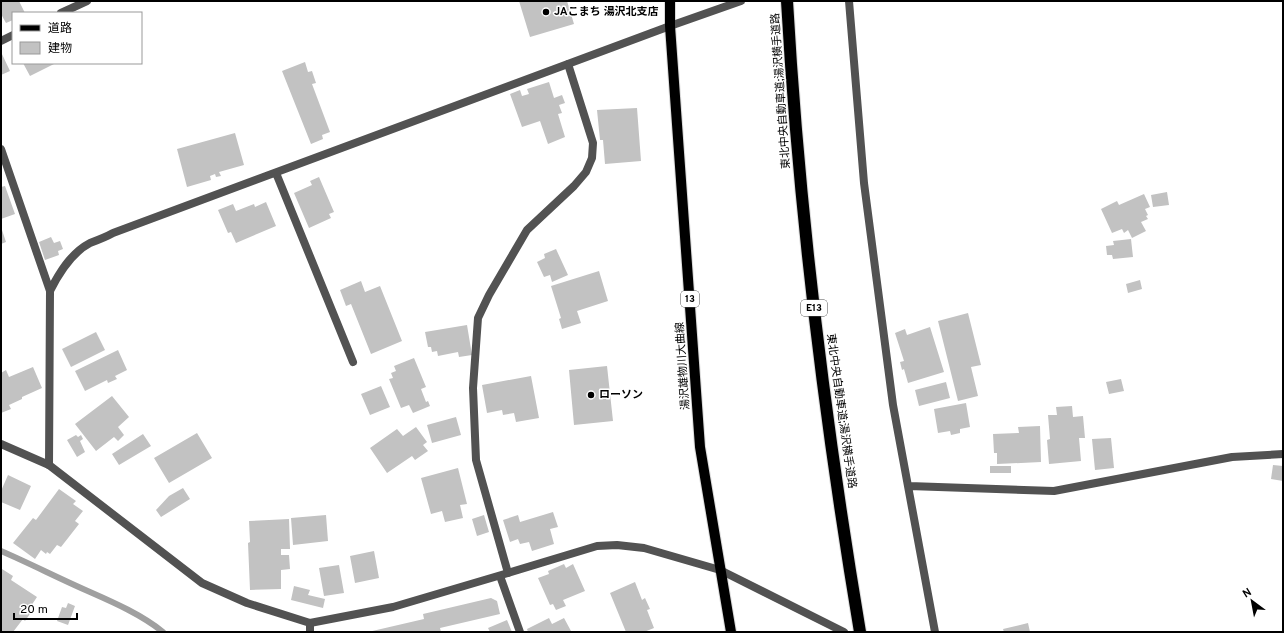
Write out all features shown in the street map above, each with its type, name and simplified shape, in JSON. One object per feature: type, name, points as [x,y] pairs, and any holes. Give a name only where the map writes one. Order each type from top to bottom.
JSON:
[{"type":"highway","name":"東北中央自動車道;湯沢横手道路","points":[[787,1],[801,190],[822,380],[860,632]]},
{"type":"main road","name":"湯沢雄物川大曲線","points":[[670,1],[670,26],[700,447],[731,632]]},
{"type":"street","points":[[63,12],[87,1]]},
{"type":"street","points":[[50,292],[60,272],[75,254],[89,244],[114,233],[670,26],[742,1]]},
{"type":"street","points":[[849,1],[864,183],[893,405],[935,632]]},
{"type":"street","points":[[1,41],[12,36]]},
{"type":"street","points":[[508,573],[476,460],[473,388],[478,318],[489,295],[527,230],[574,186],[586,172],[592,158],[593,143],[568,64]]},
{"type":"street","points":[[1,149],[50,292],[49,465]]},
{"type":"street","points":[[276,173],[353,362]]},
{"type":"street","points":[[1,444],[49,465],[202,583],[247,603],[310,623],[393,607],[597,546],[604,546],[644,548],[720,570],[844,632]]},
{"type":"street","points":[[909,486],[1054,491],[1232,457],[1283,454]]},
{"type":"street","points":[[500,576],[520,632]]},
{"type":"street","points":[[310,623],[310,632]]},
{"type":"building","points":[[1,1],[19,1],[24,12],[12,12],[12,20],[6,23],[1,14]]},
{"type":"building","name":"JAこまち 湯沢北支店","points":[[519,1],[567,1],[574,24],[530,37]]},
{"type":"building","points":[[1,52],[10,71],[1,75]]},
{"type":"building","points":[[305,62],[308,72],[312,71],[316,83],[312,84],[330,132],[322,135],[323,139],[311,144],[282,71]]},
{"type":"building","points":[[24,64],[54,64],[30,76]]},
{"type":"building","points":[[549,82],[554,98],[562,95],[565,103],[559,105],[562,113],[558,114],[565,137],[548,144],[540,121],[522,127],[510,94],[520,90],[522,96],[529,94],[527,89]]},
{"type":"building","points":[[637,108],[641,161],[605,164],[603,140],[600,140],[597,110]]},
{"type":"building","points":[[235,133],[244,165],[219,172],[221,176],[216,177],[215,174],[210,176],[211,180],[187,187],[177,149]]},
{"type":"building","points":[[319,177],[334,212],[329,214],[331,218],[309,228],[294,193],[312,185],[310,181]]},
{"type":"building","points":[[5,186],[15,214],[1,219],[1,187]]},
{"type":"building","points":[[1167,192],[1169,205],[1153,207],[1151,195]]},
{"type":"building","points":[[1144,194],[1150,207],[1145,209],[1148,219],[1141,222],[1146,231],[1132,238],[1128,230],[1124,233],[1122,229],[1112,233],[1101,209],[1117,201],[1119,205]]},
{"type":"building","points":[[266,202],[276,226],[236,243],[231,232],[228,233],[218,210],[233,204],[236,211],[254,204],[255,207]]},
{"type":"building","points":[[1,227],[6,242],[1,244]]},
{"type":"building","points":[[51,237],[54,243],[60,241],[63,249],[58,251],[59,255],[45,260],[39,242]]},
{"type":"building","points":[[1131,239],[1133,257],[1113,259],[1112,255],[1107,255],[1106,246],[1114,245],[1113,241]]},
{"type":"building","points":[[556,249],[568,275],[552,282],[550,275],[544,277],[537,262],[545,258],[544,254]]},
{"type":"building","points":[[599,271],[608,301],[577,311],[581,323],[562,329],[559,319],[561,318],[551,286]]},
{"type":"building","points":[[1140,280],[1142,289],[1128,293],[1126,284]]},
{"type":"building","points":[[361,281],[365,292],[380,286],[402,341],[371,354],[351,304],[346,306],[340,290]]},
{"type":"building","points":[[968,313],[981,365],[971,367],[978,396],[958,401],[938,321]]},
{"type":"building","points":[[467,325],[472,355],[459,357],[458,352],[438,356],[437,351],[432,352],[431,347],[428,347],[425,332]]},
{"type":"building","points":[[930,327],[944,372],[908,383],[904,369],[902,370],[900,362],[904,361],[895,333],[905,329],[907,335]]},
{"type":"building","points":[[96,332],[105,350],[71,367],[62,349]]},
{"type":"building","points":[[118,350],[127,370],[115,376],[117,379],[108,383],[107,380],[85,391],[75,371]]},
{"type":"building","points":[[414,358],[426,387],[421,389],[426,402],[428,401],[430,406],[413,413],[409,405],[401,408],[389,379],[393,378],[391,373],[396,371],[394,366]]},
{"type":"building","name":"ローソン","points":[[607,366],[613,421],[574,425],[569,370]]},
{"type":"building","points":[[33,367],[42,388],[22,397],[22,399],[9,405],[11,409],[1,413],[1,373],[6,370],[9,377]]},
{"type":"building","points":[[531,376],[539,418],[516,422],[514,413],[503,415],[502,410],[487,413],[482,385]]},
{"type":"building","points":[[1121,379],[1124,391],[1109,394],[1106,382]]},
{"type":"building","points":[[946,382],[950,398],[919,406],[915,390]]},
{"type":"building","points":[[381,386],[390,407],[370,415],[361,394]]},
{"type":"building","points":[[112,396],[129,417],[118,427],[124,435],[118,441],[114,437],[96,451],[75,424]]},
{"type":"building","points":[[966,403],[970,427],[960,429],[960,433],[951,435],[950,431],[938,433],[934,409]]},
{"type":"building","points":[[1072,406],[1073,417],[1083,416],[1085,438],[1079,438],[1081,461],[1049,464],[1047,440],[1050,439],[1048,415],[1057,415],[1056,407]]},
{"type":"building","points":[[456,417],[461,435],[432,443],[427,425]]},
{"type":"building","points":[[1040,426],[1041,462],[997,464],[997,453],[994,453],[993,434],[1019,433],[1018,427]]},
{"type":"building","points":[[416,427],[427,442],[423,445],[428,451],[415,460],[412,456],[387,473],[370,448],[397,429],[403,436]]},
{"type":"building","points":[[197,433],[212,458],[169,483],[154,458]]},
{"type":"building","points":[[143,434],[151,446],[119,465],[112,454]]},
{"type":"building","points":[[76,435],[78,437],[81,435],[83,439],[80,441],[85,452],[77,457],[67,440]]},
{"type":"building","points":[[1111,438],[1114,468],[1095,470],[1092,439]]},
{"type":"building","points":[[1273,465],[1283,466],[1283,481],[1271,479]]},
{"type":"building","points":[[990,466],[1011,466],[1011,473],[990,473]]},
{"type":"building","points":[[458,468],[467,504],[460,505],[463,518],[445,522],[442,511],[431,514],[421,478]]},
{"type":"building","points":[[8,475],[31,486],[20,510],[1,502],[1,491]]},
{"type":"building","points":[[183,488],[190,499],[161,517],[156,510],[169,496]]},
{"type":"building","points":[[59,489],[76,501],[73,504],[83,511],[75,521],[79,524],[61,547],[57,545],[50,554],[47,552],[46,554],[41,550],[35,559],[13,543],[33,518],[36,520]]},
{"type":"building","points":[[553,512],[558,527],[550,529],[554,544],[532,551],[529,542],[520,544],[518,539],[510,542],[503,520],[518,515],[520,522]]},
{"type":"building","points":[[326,515],[328,541],[293,545],[291,518]]},
{"type":"building","points":[[484,515],[489,532],[477,536],[472,519]]},
{"type":"building","points":[[289,519],[290,549],[281,549],[281,555],[289,555],[290,569],[281,570],[281,589],[250,590],[248,543],[250,542],[249,521]]},
{"type":"building","points":[[374,551],[379,578],[355,583],[350,556]]},
{"type":"building","points":[[564,564],[566,568],[573,564],[585,591],[563,600],[566,606],[556,610],[553,604],[550,605],[538,578],[549,574],[548,571]]},
{"type":"building","points":[[339,565],[344,593],[324,596],[319,568]]},
{"type":"building","points":[[2,569],[13,576],[11,580],[37,597],[29,609],[32,611],[25,621],[23,619],[13,632],[1,632]]},
{"type":"building","points":[[635,582],[642,600],[645,598],[650,609],[647,610],[654,628],[644,632],[626,632],[610,593]]},
{"type":"building","points":[[294,586],[310,590],[308,595],[325,599],[323,608],[291,600]]},
{"type":"building","points":[[491,598],[497,601],[500,614],[440,628],[441,632],[368,632],[424,619],[423,614]]},
{"type":"building","points":[[68,603],[75,606],[68,625],[57,621],[62,607],[66,608]]},
{"type":"building","points":[[549,618],[552,624],[564,618],[571,631],[528,632],[527,629]]},
{"type":"building","points":[[507,620],[512,632],[490,632],[488,628]]},
{"type":"building","points":[[1028,623],[1030,632],[1004,632],[1003,629]]},
{"type":"waterway","points":[[1,551],[119,605],[146,620],[163,632]]},
{"type":"place","name":"JAこまち 湯沢北支店","points":[[546,12]]},
{"type":"place","name":"ローソン","points":[[591,395]]}]
